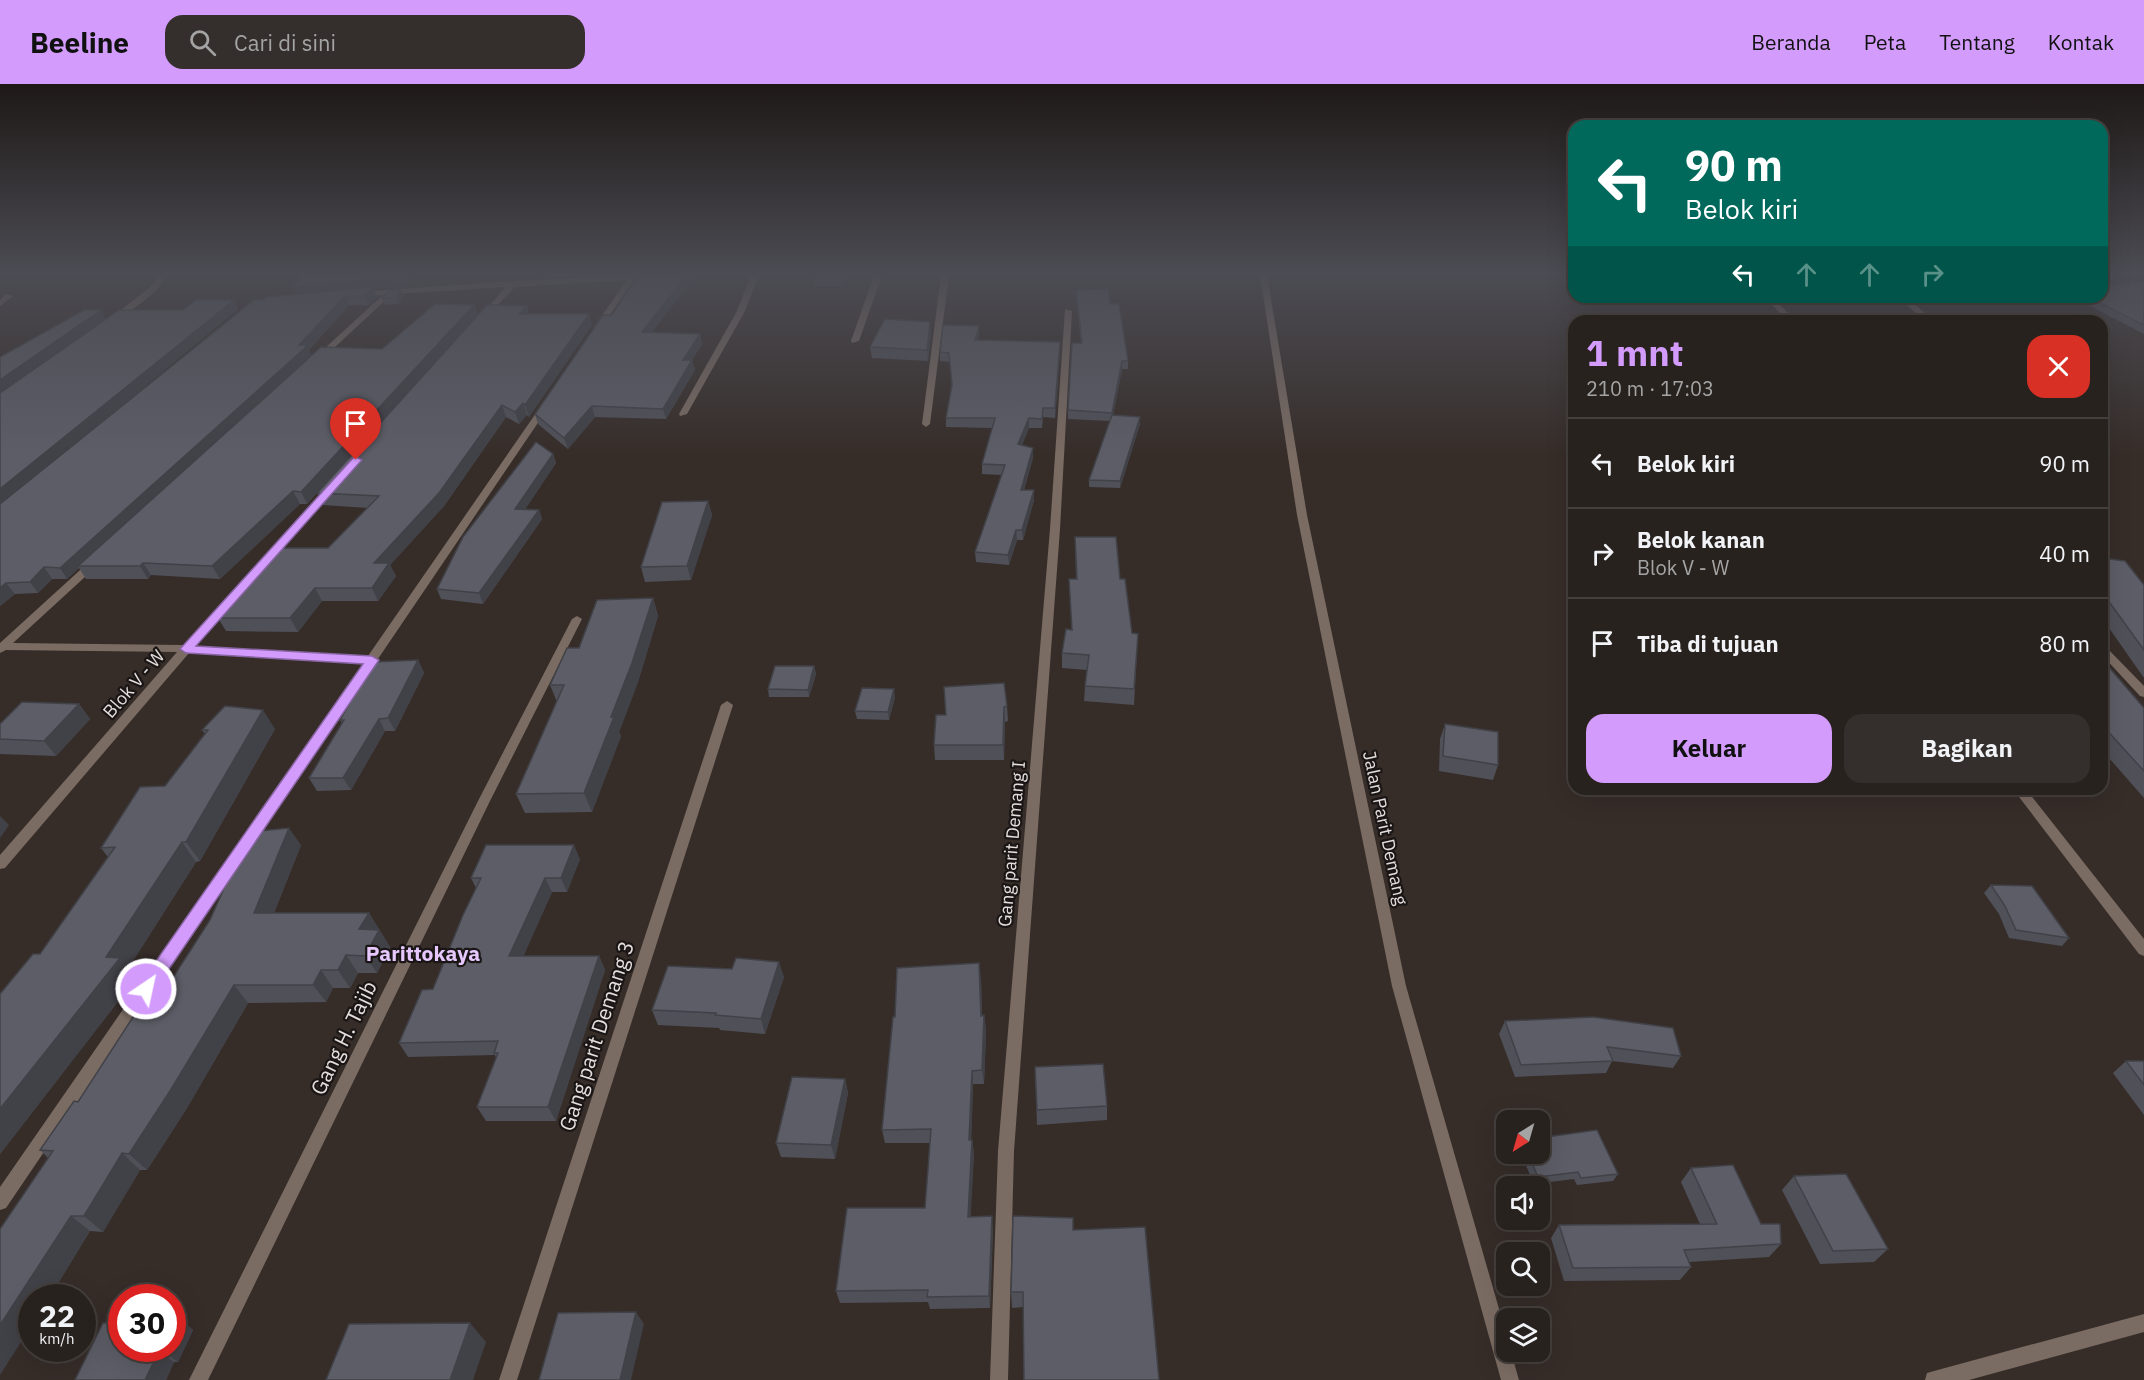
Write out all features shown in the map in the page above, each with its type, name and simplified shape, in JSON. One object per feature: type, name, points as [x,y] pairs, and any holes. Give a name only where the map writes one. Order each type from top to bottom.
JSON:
[{"type":"street","points":[[311,364],[342,335]]},
{"type":"street","points":[[683,414],[727,335]]},
{"type":"street","points":[[855,341],[857,335]]},
{"type":"street","points":[[926,424],[937,335]]},
{"type":"street","name":"Gang parit Demang I","points":[[999,1380],[1006,1151],[1055,529],[1067,335]]},
{"type":"street","name":"Jalan Parit Demang","points":[[1273,335],[1302,515],[1399,986],[1510,1380]]},
{"type":"street","points":[[0,1202],[552,395]]},
{"type":"street","name":"Blok V - W","points":[[0,864],[186,649],[337,482]]},
{"type":"street","points":[[1,647],[100,557]]},
{"type":"street","name":"Gang H. Tajib","points":[[198,1380],[484,801],[577,619]]},
{"type":"street","points":[[1,647],[186,649],[372,660]]},
{"type":"street","points":[[2108,655],[2144,693]]},
{"type":"street","name":"Gang parit Demang 3","points":[[508,1380],[727,705]]},
{"type":"street","points":[[2024,795],[2144,950]]},
{"type":"street","points":[[1934,1380],[2144,1323]]},
{"type":"building","points":[[38,335],[64,335],[0,380],[0,357]]},
{"type":"building","points":[[82,335],[190,335],[0,489],[0,393]]},
{"type":"building","points":[[210,335],[308,335],[299,345],[307,345],[305,348],[60,568],[44,567],[30,582],[6,583],[0,588],[0,504]]},
{"type":"building","points":[[398,335],[446,335],[301,492],[293,491],[212,566],[143,563],[140,566],[78,566],[321,347],[382,349]]},
{"type":"building","points":[[459,335],[574,335],[525,405],[523,403],[515,412],[502,405],[439,493],[374,563],[389,563],[372,588],[315,588],[290,618],[218,618],[278,548],[328,548],[379,496],[317,493]]},
{"type":"building","points":[[589,335],[699,335],[683,360],[692,360],[663,409],[592,406],[564,438],[535,414]]},
{"type":"building","points":[[876,335],[929,335],[927,350],[870,347]]},
{"type":"building","points":[[942,335],[976,335],[975,340],[1060,342],[1055,408],[1043,408],[1042,419],[1029,418],[1018,444],[1033,448],[1021,490],[1034,490],[1022,530],[1016,530],[1008,555],[975,552],[1005,465],[982,464],[995,418],[946,418],[952,385],[949,353],[940,352]]},
{"type":"building","points":[[1081,335],[1124,335],[1128,361],[1122,361],[1112,413],[1068,410],[1072,343],[1082,343]]},
{"type":"building","points":[[1112,415],[1140,417],[1120,481],[1089,480]]},
{"type":"building","points":[[536,442],[553,454],[515,509],[539,510],[479,593],[437,589],[463,537]]},
{"type":"building","points":[[708,501],[687,566],[641,567],[662,502]]},
{"type":"building","points":[[1075,537],[1116,537],[1120,579],[1125,579],[1132,633],[1138,634],[1134,689],[1085,686],[1089,655],[1062,653],[1066,629],[1072,630],[1069,579],[1077,579]]},
{"type":"building","points":[[2108,559],[2125,561],[2144,585],[2144,650],[2108,600]]},
{"type":"building","points":[[653,598],[632,663],[611,717],[614,717],[584,793],[516,794],[564,685],[550,685],[567,648],[579,648],[597,600]]},
{"type":"building","points":[[418,660],[388,718],[379,719],[343,778],[309,778],[344,720],[340,720],[373,662]]},
{"type":"building","points":[[775,666],[814,666],[808,690],[768,689]]},
{"type":"building","points":[[2108,666],[2144,708],[2144,771],[2108,732]]},
{"type":"building","points":[[1004,683],[1007,706],[1004,707],[1003,745],[934,745],[936,715],[946,715],[944,687]]},
{"type":"building","points":[[862,688],[894,689],[888,712],[855,711]]},
{"type":"building","points":[[22,702],[79,704],[44,741],[0,739],[0,724]]},
{"type":"building","points":[[225,706],[263,710],[186,842],[182,842],[106,957],[120,958],[0,1109],[0,994],[33,954],[40,954],[115,847],[101,848],[140,787],[165,786],[208,730],[202,730]]},
{"type":"building","points":[[1445,724],[1498,732],[1498,765],[1443,756]]},
{"type":"building","points":[[289,828],[254,913],[369,913],[359,929],[379,930],[365,956],[346,955],[338,970],[321,970],[313,985],[234,985],[129,1154],[122,1153],[84,1216],[71,1216],[27,1284],[18,1284],[18,1297],[0,1325],[0,1229],[53,1151],[40,1150],[74,1101],[78,1102],[146,997],[160,998],[210,920],[249,832]]},
{"type":"building","points":[[486,845],[574,845],[561,878],[545,878],[509,956],[599,956],[548,1107],[477,1107],[498,1053],[494,1053],[498,1041],[399,1043],[422,990],[433,989],[463,915],[481,878],[471,878]]},
{"type":"building","points":[[1991,885],[2032,886],[2069,938],[2016,930],[2005,906]]},
{"type":"building","points":[[736,958],[779,962],[761,1019],[715,1015],[716,1013],[652,1010],[668,966],[732,969]]},
{"type":"building","points":[[979,963],[981,1016],[984,1015],[982,1070],[972,1071],[969,1140],[972,1140],[968,1217],[992,1216],[989,1296],[927,1297],[928,1290],[836,1291],[847,1208],[925,1208],[931,1129],[882,1130],[893,1017],[895,1017],[897,968]]},
{"type":"building","points":[[1593,1017],[1673,1028],[1681,1056],[1607,1047],[1613,1061],[1521,1065],[1505,1021]]},
{"type":"building","points":[[2126,1061],[2144,1061],[2144,1085]]},
{"type":"building","points":[[1103,1064],[1107,1106],[1037,1110],[1035,1067]]},
{"type":"building","points":[[792,1077],[845,1079],[831,1145],[776,1143]]},
{"type":"building","points":[[1597,1130],[1618,1174],[1581,1178],[1578,1172],[1538,1176],[1532,1164],[1550,1164],[1550,1136]]},
{"type":"building","points":[[1733,1165],[1761,1224],[1780,1224],[1781,1244],[1684,1250],[1691,1267],[1573,1268],[1559,1225],[1717,1224],[1691,1168]]},
{"type":"building","points":[[1846,1174],[1888,1249],[1833,1251],[1794,1176]]},
{"type":"building","points":[[1013,1216],[1073,1218],[1073,1230],[1145,1227],[1159,1380],[1024,1380],[1023,1292],[1011,1292]]},
{"type":"building","points":[[636,1312],[620,1380],[539,1380],[558,1313]]},
{"type":"building","points":[[103,1323],[108,1323],[108,1362],[154,1362],[145,1380],[75,1380],[84,1362],[96,1362],[96,1337]]},
{"type":"building","points":[[470,1323],[450,1380],[326,1380],[349,1324]]},
{"type":"district","name":"Parittokaya","points":[[423,954]]},
{"type":"route","points":[[146,989],[372,660],[186,649],[356,460]]}]
